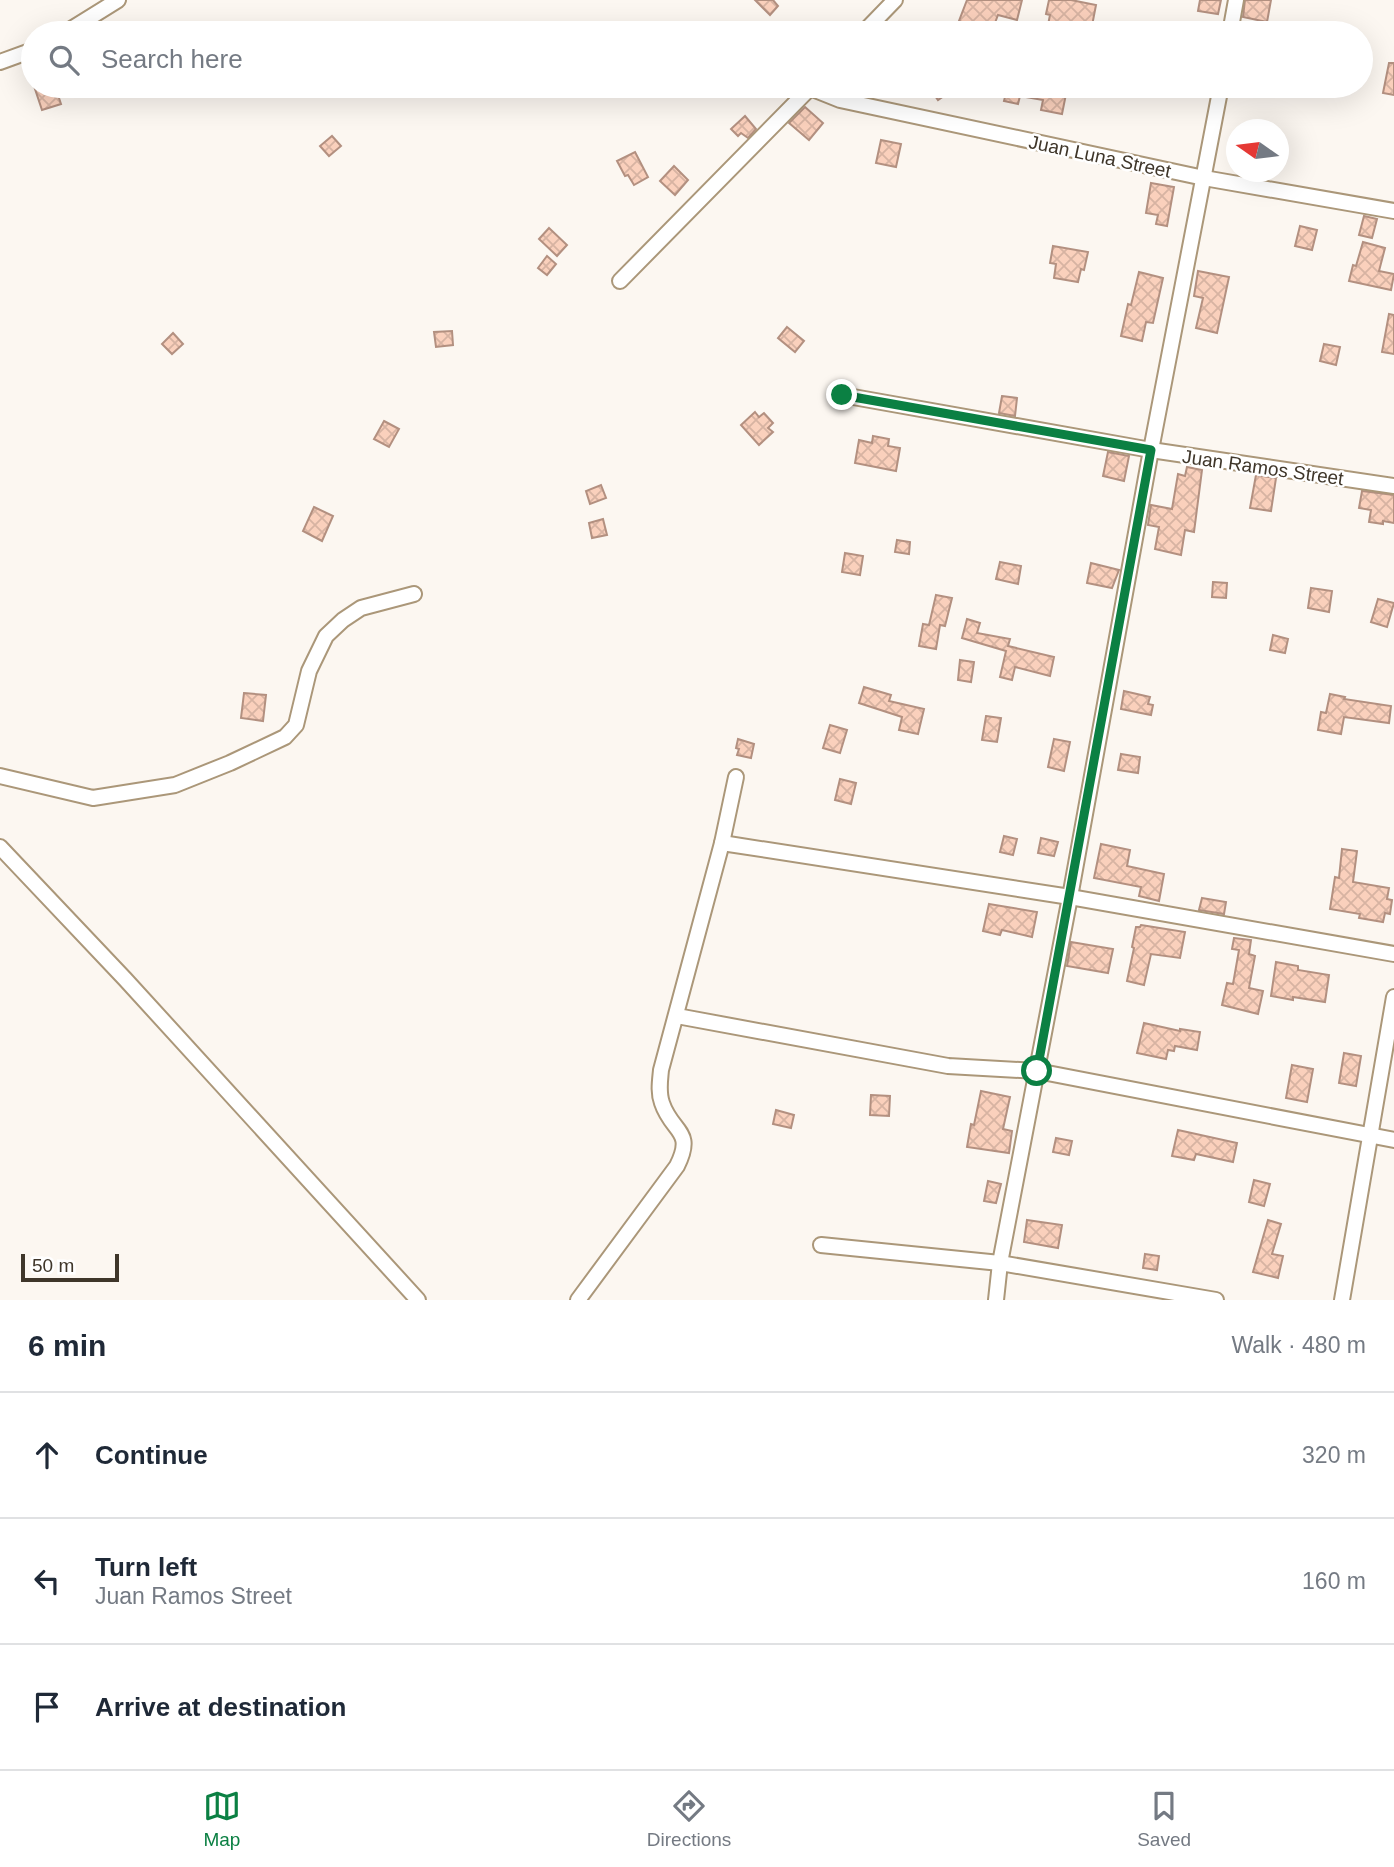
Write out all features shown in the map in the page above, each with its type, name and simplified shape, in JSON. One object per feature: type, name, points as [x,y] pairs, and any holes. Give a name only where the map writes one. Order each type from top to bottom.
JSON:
[{"type":"street","points":[[84,21],[118,0]]},
{"type":"street","points":[[875,21],[895,0]]},
{"type":"street","points":[[1232,21],[1236,0]]},
{"type":"street","points":[[0,62],[21,54]]},
{"type":"street","points":[[620,281],[800,98]]},
{"type":"street","name":"Juan Luna Street","points":[[836,98],[1204,178],[1394,211]]},
{"type":"street","points":[[996,1300],[1000,1264],[1219,98]]},
{"type":"street","name":"Juan Ramos Street","points":[[842,395],[1151,450],[1394,486]]},
{"type":"street","points":[[0,776],[93,798],[175,785],[230,763],[285,737],[296,725],[309,671],[326,636],[343,620],[361,608],[414,594]]},
{"type":"street","points":[[578,1300],[677,1167],[685,1152],[686,1142],[662,1103],[659,1087],[661,1070],[722,843],[736,777]]},
{"type":"street","points":[[722,843],[1070,897],[1394,954]]},
{"type":"street","points":[[0,847],[125,979],[418,1300]]},
{"type":"street","points":[[1342,1300],[1394,997]]},
{"type":"street","points":[[677,1016],[948,1066],[1037,1071],[1394,1140]]},
{"type":"street","points":[[821,1245],[1000,1264],[1216,1300]]},
{"type":"building","points":[[755,0],[773,0],[778,6],[770,15]]},
{"type":"building","points":[[967,0],[1022,0],[1017,20],[998,15],[996,21],[959,21]]},
{"type":"building","points":[[1049,0],[1071,0],[1096,5],[1093,21],[1049,21],[1050,15],[1046,14]]},
{"type":"building","points":[[1200,0],[1221,0],[1218,14],[1198,11]]},
{"type":"building","points":[[1245,0],[1271,0],[1267,21],[1243,17]]},
{"type":"building","points":[[1389,63],[1394,63],[1394,95],[1383,93]]},
{"type":"building","points":[[38,98],[59,98],[61,104],[42,110]]},
{"type":"building","points":[[1005,98],[1020,98],[1018,104],[1004,101]]},
{"type":"building","points":[[1032,98],[1065,98],[1062,114],[1041,110],[1043,100]]},
{"type":"building","points":[[805,107],[823,123],[809,140],[789,123]]},
{"type":"building","points":[[745,116],[756,129],[748,138],[741,133],[738,136],[731,129]]},
{"type":"building","points":[[332,136],[341,146],[329,156],[320,146]]},
{"type":"building","points":[[881,140],[901,144],[896,167],[876,163]]},
{"type":"building","points":[[635,152],[648,177],[634,185],[628,175],[625,176],[617,161]]},
{"type":"building","points":[[674,166],[688,180],[675,195],[660,181]]},
{"type":"building","points":[[1151,183],[1174,187],[1167,226],[1156,224],[1158,215],[1146,213]]},
{"type":"building","points":[[1364,216],[1377,219],[1372,238],[1359,235]]},
{"type":"building","points":[[1300,226],[1317,230],[1312,250],[1295,246]]},
{"type":"building","points":[[549,228],[567,245],[557,256],[539,239]]},
{"type":"building","points":[[1363,242],[1385,248],[1379,271],[1394,274],[1391,290],[1349,281]]},
{"type":"building","points":[[1053,246],[1088,252],[1078,282],[1054,278],[1056,264],[1050,263]]},
{"type":"building","points":[[547,256],[556,264],[547,275],[538,268]]},
{"type":"building","points":[[1198,271],[1229,277],[1217,333],[1196,328],[1203,298],[1194,296]]},
{"type":"building","points":[[1139,272],[1163,278],[1153,323],[1146,322],[1142,341],[1121,336]]},
{"type":"building","points":[[1389,314],[1394,315],[1394,354],[1382,352]]},
{"type":"building","points":[[787,327],[804,341],[795,352],[778,338]]},
{"type":"building","points":[[452,331],[453,345],[436,347],[434,332]]},
{"type":"building","points":[[173,333],[183,344],[172,354],[162,344]]},
{"type":"building","points":[[1324,344],[1340,347],[1336,365],[1320,361]]},
{"type":"building","points":[[1002,396],[1017,398],[1015,416],[999,413]]},
{"type":"building","points":[[755,412],[759,417],[764,413],[773,423],[768,428],[773,432],[759,445],[741,425]]},
{"type":"building","points":[[384,421],[399,429],[389,447],[374,439]]},
{"type":"building","points":[[873,436],[889,439],[888,446],[900,448],[896,471],[855,463],[859,440],[872,443]]},
{"type":"building","points":[[1108,452],[1129,456],[1124,481],[1103,476]]},
{"type":"building","points":[[1187,467],[1202,470],[1194,532],[1185,530],[1181,555],[1155,549],[1159,527],[1148,525],[1151,505],[1172,509],[1178,474],[1185,476]]},
{"type":"building","points":[[1256,475],[1276,478],[1271,511],[1250,508]]},
{"type":"building","points":[[601,485],[606,498],[590,504],[586,491]]},
{"type":"building","points":[[1362,491],[1394,495],[1394,523],[1369,522],[1371,510],[1359,508]]},
{"type":"building","points":[[314,507],[333,516],[322,541],[303,531]]},
{"type":"building","points":[[603,519],[607,535],[592,538],[589,523]]},
{"type":"building","points":[[897,540],[910,542],[909,554],[895,552]]},
{"type":"building","points":[[845,553],[863,556],[860,575],[842,572]]},
{"type":"building","points":[[1000,562],[1021,566],[1018,584],[996,579]]},
{"type":"building","points":[[1091,563],[1119,570],[1112,588],[1087,583]]},
{"type":"building","points":[[1213,582],[1227,583],[1226,598],[1212,597]]},
{"type":"building","points":[[1311,588],[1332,591],[1329,612],[1308,608]]},
{"type":"building","points":[[936,595],[952,598],[945,626],[940,625],[936,649],[919,646],[923,624],[929,625]]},
{"type":"building","points":[[1378,599],[1394,603],[1387,627],[1371,622]]},
{"type":"building","points":[[967,619],[980,623],[977,633],[1010,639],[1008,646],[1054,657],[1050,676],[1015,667],[1012,680],[1000,677],[1006,651],[962,638]]},
{"type":"building","points":[[1273,635],[1288,639],[1285,653],[1270,650]]},
{"type":"building","points":[[960,660],[974,662],[971,682],[958,680]]},
{"type":"building","points":[[864,687],[891,695],[889,701],[924,709],[918,734],[899,730],[902,717],[859,703]]},
{"type":"building","points":[[1124,691],[1150,697],[1148,704],[1153,705],[1151,715],[1121,709]]},
{"type":"building","points":[[244,693],[266,695],[263,721],[241,718]]},
{"type":"building","points":[[1330,694],[1345,697],[1344,699],[1391,706],[1389,723],[1344,717],[1341,734],[1318,730],[1321,712],[1326,713]]},
{"type":"building","points":[[986,716],[1001,718],[997,742],[982,740]]},
{"type":"building","points":[[830,725],[847,730],[840,753],[823,748]]},
{"type":"building","points":[[738,739],[754,744],[751,758],[737,755]]},
{"type":"building","points":[[1054,739],[1070,742],[1064,771],[1048,767]]},
{"type":"building","points":[[1121,754],[1140,757],[1138,773],[1118,770]]},
{"type":"building","points":[[840,779],[856,783],[851,804],[835,800]]},
{"type":"building","points":[[1004,836],[1017,839],[1013,855],[1000,852]]},
{"type":"building","points":[[1041,838],[1058,842],[1054,856],[1038,853]]},
{"type":"building","points":[[1101,844],[1130,850],[1127,866],[1164,874],[1159,901],[1139,896],[1141,887],[1094,878]]},
{"type":"building","points":[[1342,849],[1357,851],[1353,882],[1389,888],[1387,899],[1392,900],[1390,914],[1385,913],[1383,922],[1359,918],[1360,914],[1330,909],[1335,877],[1339,878]]},
{"type":"building","points":[[1202,898],[1226,902],[1224,914],[1199,910]]},
{"type":"building","points":[[989,904],[1037,912],[1032,937],[1002,930],[1000,935],[983,931]]},
{"type":"building","points":[[1141,925],[1185,932],[1180,958],[1151,954],[1144,985],[1127,981],[1136,927]]},
{"type":"building","points":[[1234,938],[1251,940],[1249,954],[1255,956],[1249,988],[1263,991],[1258,1014],[1222,1005],[1227,983],[1233,984],[1239,950],[1232,949]]},
{"type":"building","points":[[1071,942],[1113,949],[1108,973],[1067,966]]},
{"type":"building","points":[[1276,962],[1298,966],[1298,970],[1329,975],[1325,1002],[1271,996]]},
{"type":"building","points":[[1144,1023],[1180,1031],[1200,1032],[1197,1050],[1175,1046],[1174,1051],[1168,1050],[1166,1059],[1137,1053]]},
{"type":"building","points":[[1344,1053],[1361,1056],[1356,1086],[1339,1083]]},
{"type":"building","points":[[1292,1065],[1313,1069],[1307,1102],[1286,1098]]},
{"type":"building","points":[[981,1091],[1010,1097],[1003,1129],[1012,1131],[1009,1153],[967,1147]]},
{"type":"building","points":[[871,1095],[890,1096],[889,1116],[870,1115]]},
{"type":"building","points":[[776,1110],[794,1115],[791,1128],[773,1124]]},
{"type":"building","points":[[1178,1130],[1237,1143],[1233,1162],[1196,1154],[1194,1160],[1172,1156]]},
{"type":"building","points":[[1056,1138],[1072,1141],[1069,1155],[1053,1152]]},
{"type":"building","points":[[1254,1180],[1270,1184],[1264,1206],[1249,1202]]},
{"type":"building","points":[[988,1181],[1001,1184],[996,1203],[984,1201]]},
{"type":"building","points":[[1027,1220],[1062,1225],[1058,1248],[1024,1242]]},
{"type":"building","points":[[1268,1220],[1281,1224],[1272,1254],[1283,1256],[1278,1278],[1253,1272]]},
{"type":"building","points":[[1145,1254],[1159,1256],[1157,1270],[1143,1268]]},
{"type":"route","points":[[842,395],[1151,450],[1037,1071]]}]
